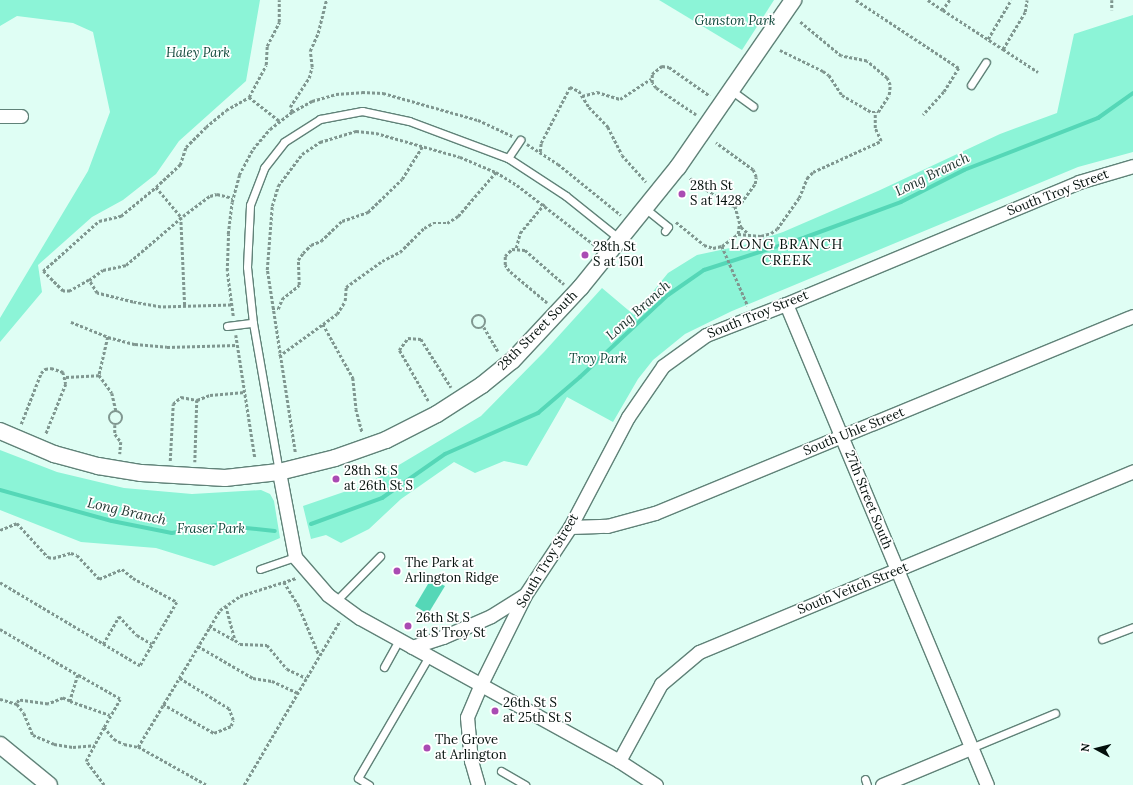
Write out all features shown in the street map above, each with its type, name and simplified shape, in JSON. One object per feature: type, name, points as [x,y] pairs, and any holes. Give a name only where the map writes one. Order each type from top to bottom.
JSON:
[{"type":"street","name":"28th Street South","points":[[0,432],[54,454],[141,473],[225,478],[279,472],[335,458],[386,440],[437,414],[482,385],[512,361],[542,331],[621,240],[646,209],[732,91],[793,0]]},
{"type":"street","points":[[0,116],[21,116]]},
{"type":"street","name":"South Troy Street","points":[[478,785],[471,761],[467,717],[481,684],[525,595],[570,527],[628,417],[663,366],[706,335],[786,304],[1079,182],[1133,166]]},
{"type":"street","name":"27th Street South","points":[[786,304],[842,437],[896,572],[987,785]]},
{"type":"street","name":"South Uhle Street","points":[[570,527],[607,526],[655,513],[1133,316]]},
{"type":"street","name":"South Veitch Street","points":[[619,761],[661,684],[699,652],[896,572],[1133,471]]},
{"type":"street","points":[[279,472],[295,557],[336,601],[360,618],[619,761],[656,785]]},
{"type":"street","points":[[412,647],[443,637],[491,616],[525,595]]},
{"type":"street","points":[[0,745],[50,785]]},
{"type":"street","points":[[882,785],[971,748]]},
{"type":"lane","points":[[971,85],[986,62]]},
{"type":"lane","points":[[732,91],[753,106]]},
{"type":"lane","points":[[279,472],[253,323],[247,267],[250,205],[264,168],[284,142],[320,119],[362,111],[409,121],[508,158],[566,196],[621,240]]},
{"type":"lane","points":[[508,158],[520,140]]},
{"type":"lane","points":[[646,209],[668,227],[665,231]]},
{"type":"lane","points":[[231,326],[253,323]]},
{"type":"lane","points":[[336,601],[380,556]]},
{"type":"lane","points":[[260,569],[295,557]]},
{"type":"lane","points":[[1102,639],[1133,627]]},
{"type":"lane","points":[[384,667],[399,640]]},
{"type":"lane","points":[[369,785],[358,778],[429,656]]},
{"type":"lane","points":[[971,748],[1055,714]]},
{"type":"lane","points":[[501,771],[525,785]]},
{"type":"path","points":[[233,198],[217,194],[210,196],[181,217],[126,266],[103,270],[70,291],[63,291],[43,271],[99,221],[121,216],[156,187],[180,165],[186,147],[206,127],[226,110],[249,97],[266,65],[267,46],[279,22],[279,0]]},
{"type":"path","points":[[292,112],[290,107],[310,78],[312,67],[310,51],[318,33],[326,0]]},
{"type":"path","points":[[856,0],[959,68],[944,92],[923,115]]},
{"type":"path","points":[[928,0],[1038,72]]},
{"type":"path","points":[[943,10],[950,0]]},
{"type":"path","points":[[988,39],[1011,0]]},
{"type":"path","points":[[1003,49],[1025,12],[1027,0]]},
{"type":"path","points":[[1112,0],[1112,10]]},
{"type":"path","points":[[799,21],[841,56],[868,61],[887,78],[890,85],[889,95],[878,112],[875,112]]},
{"type":"path","points":[[780,50],[823,71],[829,75],[842,95],[875,112]]},
{"type":"path","points":[[582,96],[597,92],[620,99],[651,79],[656,68],[669,67],[710,96]]},
{"type":"path","points":[[651,79],[656,88],[696,115]]},
{"type":"path","points":[[540,152],[541,143],[570,86],[582,96],[588,107],[614,135],[622,155],[646,182]]},
{"type":"path","points":[[255,458],[237,345],[231,326],[231,305],[227,271],[228,234],[233,198],[239,175],[253,149],[280,121],[292,112],[312,101],[336,94],[362,92],[383,93],[478,120],[520,140],[540,152],[621,214]]},
{"type":"path","points":[[249,97],[280,121]]},
{"type":"path","points":[[669,217],[704,245],[713,248],[722,246],[738,234],[761,236],[777,228],[813,172],[881,141],[875,128],[875,112]]},
{"type":"path","points":[[295,452],[279,356],[267,270],[272,206],[278,186],[302,154],[320,142],[356,131],[376,133],[423,146],[496,172],[544,204],[596,246]]},
{"type":"path","points":[[690,178],[727,204],[735,206],[741,203],[755,184],[756,177],[753,170],[716,143]]},
{"type":"path","points":[[272,309],[278,309],[282,299],[299,285],[298,260],[302,253],[311,245],[321,241],[342,221],[368,212],[402,179],[423,146]]},
{"type":"path","points":[[279,356],[337,314],[345,301],[346,287],[382,261],[400,252],[424,228],[433,223],[446,223],[458,216],[496,172]]},
{"type":"path","points":[[156,187],[181,217],[185,307]]},
{"type":"path","points":[[516,248],[520,233],[544,204]]},
{"type":"path","points":[[735,206],[739,223],[738,234]]},
{"type":"path","points":[[739,223],[748,234]]},
{"type":"path","points":[[722,246],[749,307]]},
{"type":"path","points":[[547,303],[505,265],[505,256],[512,249],[516,248],[525,250],[564,284]]},
{"type":"path","points":[[89,280],[94,292],[97,294],[161,307],[231,305]]},
{"type":"path","points":[[484,327],[474,327],[472,321],[474,317],[484,317],[486,323],[484,327],[498,351]]},
{"type":"path","points":[[71,322],[108,337],[167,347],[237,345]]},
{"type":"path","points":[[323,324],[353,378],[356,409],[362,432]]},
{"type":"path","points":[[108,337],[99,375],[112,393],[116,410],[122,414],[123,418],[121,423],[116,425]]},
{"type":"path","points":[[428,401],[399,350],[408,338],[421,339],[451,387]]},
{"type":"path","points":[[21,424],[45,369],[51,368],[63,372],[66,377]]},
{"type":"path","points":[[66,377],[99,375]]},
{"type":"path","points":[[46,434],[66,377]]},
{"type":"path","points":[[170,461],[172,404],[181,397],[197,400],[210,395],[245,392]]},
{"type":"path","points":[[195,462],[197,400]]},
{"type":"path","points":[[116,410],[112,412],[109,418],[116,425],[116,434],[121,442],[120,454]]},
{"type":"path","points":[[0,530],[17,523],[48,557],[53,558],[71,552],[77,555],[98,579],[122,569],[133,578],[177,602],[140,666],[0,583]]},
{"type":"path","points":[[138,747],[209,626],[220,610],[240,596],[296,578]]},
{"type":"path","points":[[284,582],[298,604],[320,655]]},
{"type":"path","points":[[226,606],[235,640]]},
{"type":"path","points":[[103,644],[119,616],[137,635],[152,644]]},
{"type":"path","points":[[244,785],[340,621]]},
{"type":"path","points":[[209,626],[240,644],[267,645],[284,666],[306,678]]},
{"type":"path","points":[[0,629],[120,699],[86,761],[104,785]]},
{"type":"path","points":[[198,646],[253,678],[272,681],[298,693]]},
{"type":"path","points":[[70,701],[78,675]]},
{"type":"path","points":[[163,704],[214,733],[230,726],[233,720],[229,709],[178,678]]},
{"type":"path","points":[[17,704],[19,700],[48,704],[63,698],[110,715]]},
{"type":"path","points":[[0,699],[17,704],[24,712],[33,735],[54,744],[73,747],[94,745]]},
{"type":"path","points":[[104,727],[114,739],[124,744],[138,747],[206,785]]},
{"type":"green space","name":"Haley Park","points":[[0,0],[260,0],[246,81],[179,141],[156,174],[123,200],[92,217],[38,265],[42,292],[0,342],[0,318],[88,171],[110,112],[93,32],[73,23],[17,16],[0,26]]},
{"type":"green space","name":"Gunston Park","points":[[659,0],[774,0],[742,50]]},
{"type":"green space","name":"Troy Park","points":[[1133,15],[1133,152],[1078,167],[732,311],[685,334],[653,360],[638,379],[613,422],[567,397],[527,466],[504,461],[475,473],[454,462],[401,499],[369,529],[341,543],[326,535],[311,539],[303,506],[367,484],[481,416],[544,352],[602,288],[634,315],[668,273],[697,255],[744,245],[783,232],[878,191],[1000,134],[1057,113],[1074,34]]},
{"type":"green space","name":"Fraser Park","points":[[0,450],[57,472],[124,488],[192,494],[261,490],[270,494],[274,501],[280,538],[214,566],[156,548],[81,542],[0,510]]},
{"type":"shaded area","points":[[431,579],[445,586],[428,614],[415,606]]},
{"type":"waterway","name":"Long Branch","points":[[311,524],[382,498],[445,454],[538,413],[580,377],[668,295],[704,270],[806,237],[901,202],[964,170],[1098,118],[1133,93]]},
{"type":"waterway","name":"Long Branch","points":[[0,490],[112,521],[172,533],[216,525],[275,531]]},
{"type":"place","name":"28th St S at 1428","points":[[682,194]]},
{"type":"place","name":"28th St S at 1501","points":[[585,255]]},
{"type":"place","name":"28th St S at 26th St S","points":[[336,479]]},
{"type":"place","name":"The Park at Arlington Ridge","points":[[397,571]]},
{"type":"place","name":"26th St S at S Troy St","points":[[408,626]]},
{"type":"place","name":"26th St S at 25th St S","points":[[495,711]]},
{"type":"place","name":"The Grove at Arlington","points":[[427,748]]},
{"type":"district","name":"LONG BRANCH CREEK","points":[[787,252]]}]
